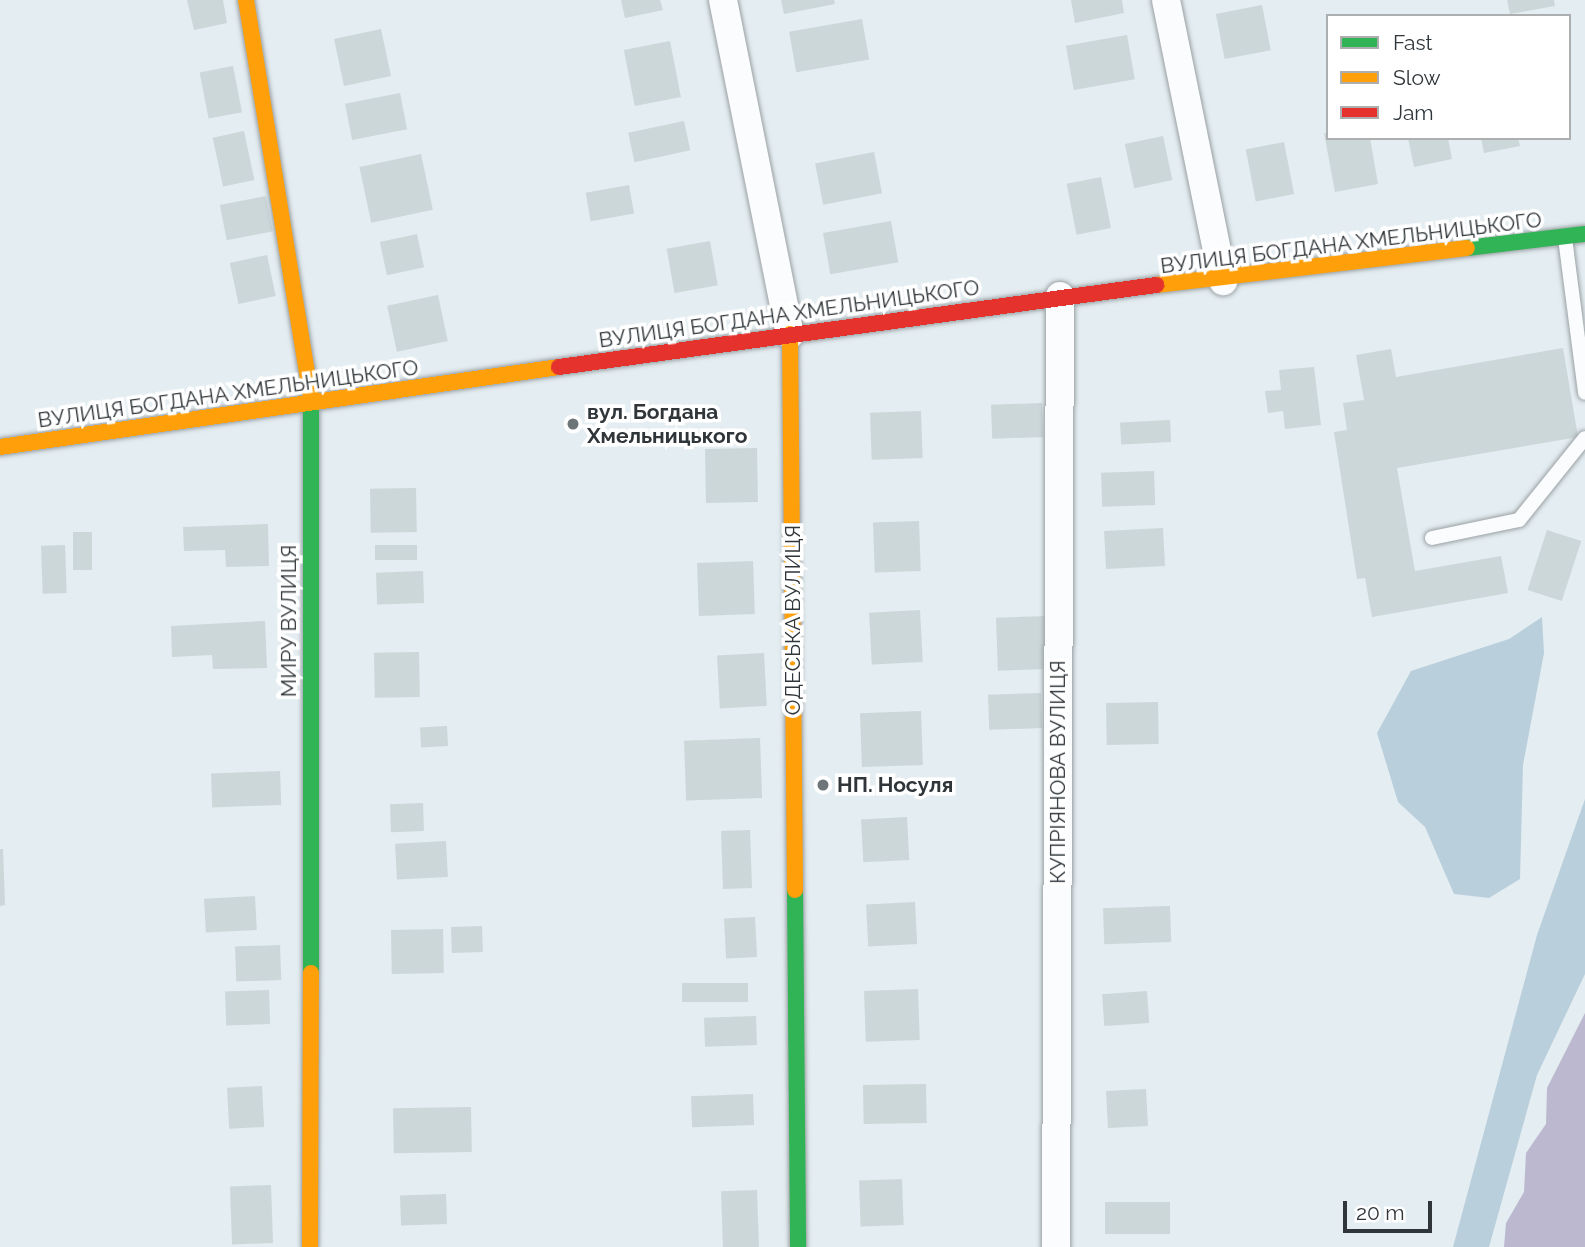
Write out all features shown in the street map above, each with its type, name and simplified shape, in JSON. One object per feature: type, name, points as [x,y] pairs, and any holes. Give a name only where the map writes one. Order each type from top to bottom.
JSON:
[{"type":"street","name":"МИРУ ВУЛИЦЯ","points":[[246,0],[312,404],[310,1247]]},
{"type":"street","name":"ОДЕСЬКА ВУЛИЦЯ","points":[[723,0],[790,334],[798,1247]]},
{"type":"street","points":[[1166,0],[1223,281]]},
{"type":"street","name":"ВУЛИЦЯ БОГДАНА ХМЕЛЬНИЦЬКОГО","points":[[0,447],[1060,296],[1223,281],[1585,234]]},
{"type":"street","name":"КУПРІЯНОВА ВУЛИЦЯ","points":[[1056,1247],[1060,296]]},
{"type":"lane","points":[[1565,236],[1585,393]]},
{"type":"lane","points":[[1432,538],[1520,520],[1585,438]]},
{"type":"shaded area","points":[[1542,617],[1544,653],[1523,765],[1520,879],[1489,898],[1454,894],[1425,827],[1398,802],[1377,733],[1411,671],[1509,639]]},
{"type":"shaded area","points":[[1585,799],[1585,974],[1537,1075],[1489,1247],[1453,1247],[1537,935]]},
{"type":"shaded area","points":[[1585,1013],[1585,1247],[1504,1247],[1506,1223],[1524,1192],[1526,1153],[1546,1124],[1547,1088]]},
{"type":"building","points":[[187,0],[223,0],[227,23],[194,30]]},
{"type":"building","points":[[621,0],[660,0],[663,10],[625,18]]},
{"type":"building","points":[[781,0],[834,0],[835,4],[784,14]]},
{"type":"building","points":[[1071,0],[1122,0],[1124,13],[1075,23]]},
{"type":"building","points":[[1507,0],[1554,0],[1555,6],[1510,14]]},
{"type":"building","points":[[1262,5],[1271,50],[1225,59],[1216,14]]},
{"type":"building","points":[[862,19],[869,59],[796,72],[789,32]]},
{"type":"building","points":[[381,29],[391,76],[344,86],[334,39]]},
{"type":"building","points":[[1127,35],[1135,79],[1074,90],[1066,46]]},
{"type":"building","points":[[670,41],[681,97],[635,106],[624,50]]},
{"type":"building","points":[[233,66],[242,112],[209,119],[200,72]]},
{"type":"building","points":[[400,93],[407,129],[352,140],[345,104]]},
{"type":"building","points":[[684,121],[690,150],[634,162],[628,133]]},
{"type":"building","points":[[244,131],[254,180],[223,187],[213,138]]},
{"type":"building","points":[[1324,133],[1326,140],[1370,140],[1378,184],[1335,192]]},
{"type":"building","points":[[1163,136],[1172,180],[1134,188],[1125,144]]},
{"type":"building","points":[[1408,140],[1448,140],[1452,159],[1414,167]]},
{"type":"building","points":[[1481,140],[1518,140],[1520,146],[1484,153]]},
{"type":"building","points":[[1284,142],[1294,194],[1256,201],[1246,149]]},
{"type":"building","points":[[874,152],[882,193],[823,205],[815,163]]},
{"type":"building","points":[[421,154],[433,210],[371,223],[359,167]]},
{"type":"building","points":[[1101,177],[1111,228],[1077,235],[1067,184]]},
{"type":"building","points":[[629,185],[634,214],[591,221],[586,193]]},
{"type":"building","points":[[266,196],[273,231],[227,240],[220,205]]},
{"type":"building","points":[[891,221],[898,262],[830,274],[823,233]]},
{"type":"building","points":[[417,234],[424,267],[387,275],[380,242]]},
{"type":"building","points":[[710,241],[718,285],[674,293],[667,249]]},
{"type":"building","points":[[267,255],[276,296],[239,304],[230,263]]},
{"type":"building","points":[[438,295],[448,341],[397,352],[387,306]]},
{"type":"building","points":[[1563,348],[1578,437],[1397,468],[1415,571],[1501,556],[1508,593],[1372,617],[1365,578],[1357,579],[1334,432],[1347,430],[1343,403],[1364,400],[1356,355],[1391,349],[1396,377]]},
{"type":"building","points":[[1314,367],[1321,425],[1285,429],[1283,411],[1268,413],[1265,391],[1281,390],[1279,370]]},
{"type":"building","points":[[1042,403],[1043,437],[992,439],[991,405]]},
{"type":"building","points":[[921,411],[923,458],[872,460],[870,413]]},
{"type":"building","points":[[1170,420],[1171,442],[1121,445],[1120,423]]},
{"type":"building","points":[[757,448],[758,502],[706,503],[705,449]]},
{"type":"building","points":[[1154,471],[1155,505],[1102,507],[1101,473]]},
{"type":"building","points":[[416,488],[417,532],[371,533],[370,489]]},
{"type":"building","points":[[919,521],[921,571],[875,573],[873,523]]},
{"type":"building","points":[[268,524],[269,566],[226,567],[225,550],[184,551],[183,527]]},
{"type":"building","points":[[1163,528],[1165,566],[1106,569],[1104,531]]},
{"type":"building","points":[[1547,530],[1581,541],[1562,601],[1528,590]]},
{"type":"building","points":[[73,532],[92,532],[92,570],[73,570]]},
{"type":"building","points":[[65,545],[67,593],[43,594],[41,546]]},
{"type":"building","points":[[375,545],[417,545],[417,560],[375,560]]},
{"type":"building","points":[[753,561],[755,614],[699,616],[697,563]]},
{"type":"building","points":[[423,571],[424,603],[377,605],[376,573]]},
{"type":"building","points":[[920,610],[923,662],[872,665],[869,613]]},
{"type":"building","points":[[1047,616],[1049,669],[998,671],[996,618]]},
{"type":"building","points":[[265,621],[267,668],[213,669],[212,655],[172,657],[171,626]]},
{"type":"building","points":[[419,652],[420,697],[375,698],[374,653]]},
{"type":"building","points":[[764,653],[767,706],[720,708],[717,655]]},
{"type":"building","points":[[1041,693],[1042,728],[989,730],[988,695]]},
{"type":"building","points":[[1158,702],[1159,744],[1107,745],[1106,703]]},
{"type":"building","points":[[921,711],[923,765],[862,767],[860,713]]},
{"type":"building","points":[[447,726],[448,746],[421,747],[420,727]]},
{"type":"building","points":[[760,738],[762,798],[686,801],[684,741]]},
{"type":"building","points":[[280,771],[281,805],[212,807],[211,773]]},
{"type":"building","points":[[423,803],[424,831],[391,832],[390,804]]},
{"type":"building","points":[[907,817],[909,860],[863,862],[861,819]]},
{"type":"building","points":[[750,830],[752,888],[723,889],[721,831]]},
{"type":"building","points":[[446,841],[448,877],[397,880],[395,844]]},
{"type":"building","points":[[0,849],[3,849],[5,905],[0,906]]},
{"type":"building","points":[[255,896],[257,930],[206,933],[204,899]]},
{"type":"building","points":[[915,902],[917,944],[868,947],[866,905]]},
{"type":"building","points":[[1170,906],[1171,942],[1104,944],[1103,908]]},
{"type":"building","points":[[755,917],[757,957],[726,959],[724,919]]},
{"type":"building","points":[[482,926],[483,952],[452,953],[451,927]]},
{"type":"building","points":[[443,929],[444,973],[392,974],[391,930]]},
{"type":"building","points":[[280,945],[281,980],[236,982],[235,947]]},
{"type":"building","points":[[682,983],[748,983],[748,1002],[682,1002]]},
{"type":"building","points":[[918,989],[920,1040],[866,1042],[864,991]]},
{"type":"building","points":[[269,990],[270,1024],[226,1026],[225,992]]},
{"type":"building","points":[[1147,991],[1149,1023],[1104,1026],[1102,994]]},
{"type":"building","points":[[756,1016],[757,1045],[705,1047],[704,1018]]},
{"type":"building","points":[[926,1084],[927,1123],[864,1124],[863,1085]]},
{"type":"building","points":[[262,1086],[264,1127],[229,1129],[227,1088]]},
{"type":"building","points":[[1146,1089],[1148,1126],[1108,1128],[1106,1091]]},
{"type":"building","points":[[753,1094],[754,1125],[692,1127],[691,1096]]},
{"type":"building","points":[[471,1107],[472,1152],[394,1153],[393,1108]]},
{"type":"building","points":[[902,1179],[904,1225],[861,1226],[859,1181]]},
{"type":"building","points":[[271,1185],[273,1243],[232,1244],[230,1186]]},
{"type":"building","points":[[757,1190],[759,1247],[723,1247],[721,1191]]},
{"type":"building","points":[[446,1194],[447,1224],[401,1226],[400,1196]]},
{"type":"building","points":[[1105,1202],[1170,1202],[1170,1234],[1105,1234]]},
{"type":"traffic: fast","points":[[1467,248],[1585,234]]},
{"type":"traffic: fast","points":[[311,396],[311,973]]},
{"type":"traffic: fast","points":[[795,890],[798,1247]]},
{"type":"traffic: slow","points":[[246,0],[311,396]]},
{"type":"traffic: slow","points":[[1156,285],[1467,248]]},
{"type":"traffic: slow","points":[[790,334],[795,890]]},
{"type":"traffic: slow","points":[[0,447],[559,367]]},
{"type":"traffic: slow","points":[[310,1247],[311,973]]},
{"type":"traffic: jam","points":[[559,367],[1156,285]]},
{"type":"place","name":"вул. Богдана Хмельницького","points":[[573,424]]},
{"type":"place","name":"НП. Носуля","points":[[823,785]]}]
